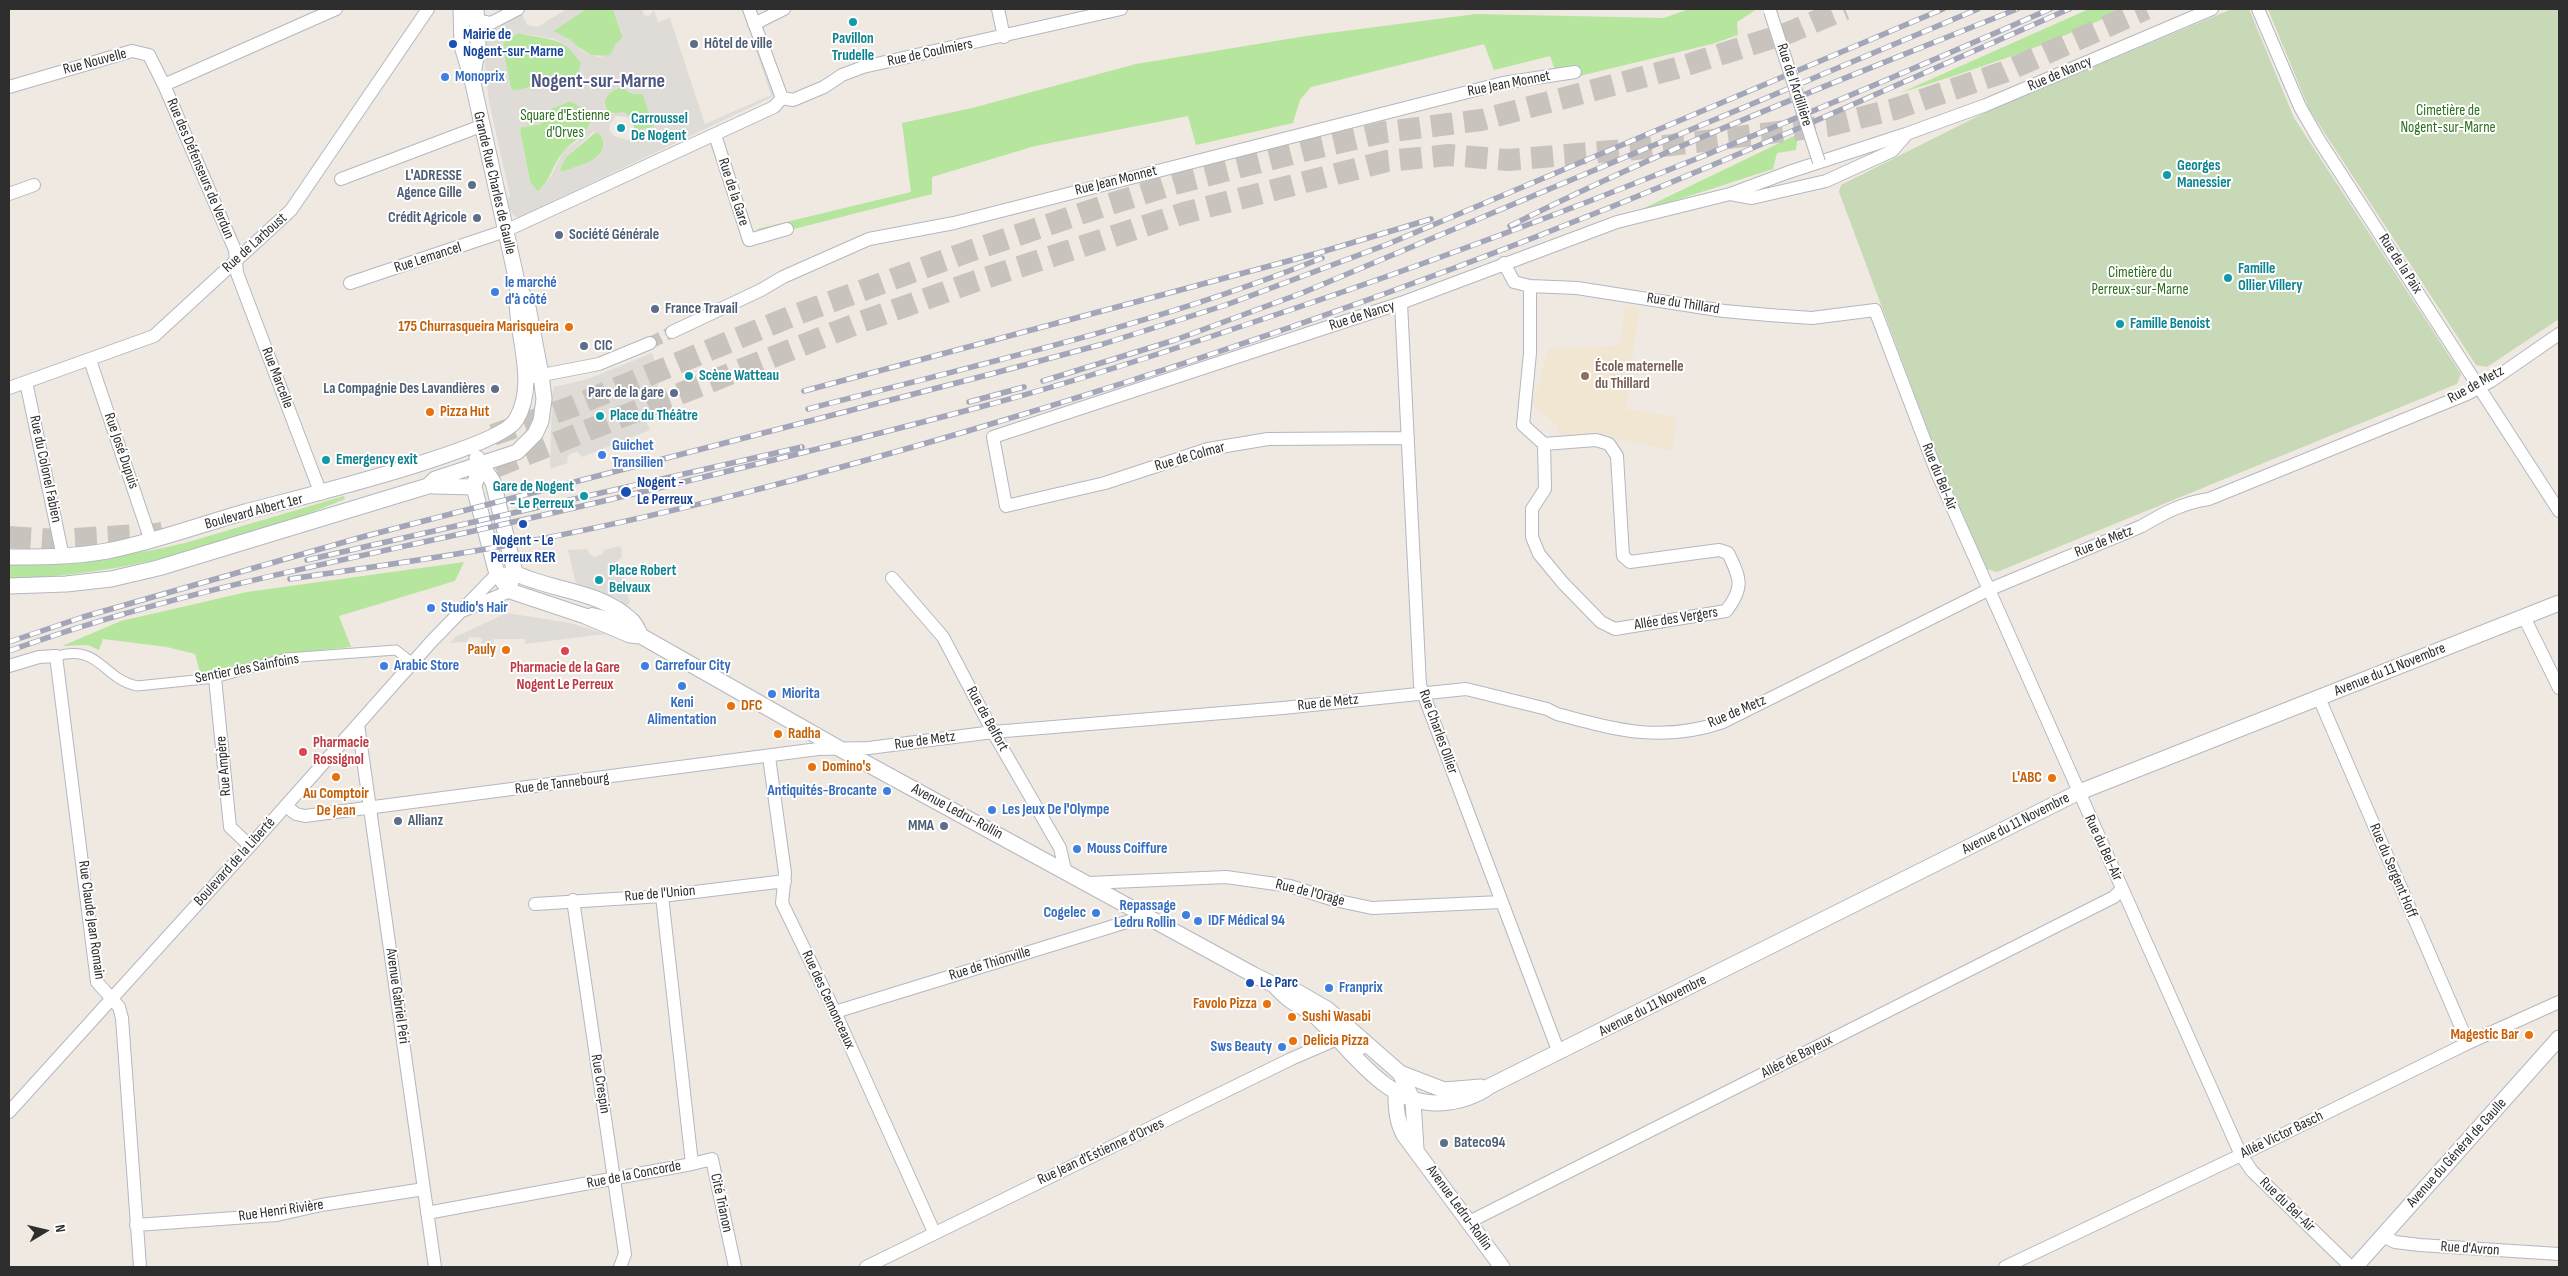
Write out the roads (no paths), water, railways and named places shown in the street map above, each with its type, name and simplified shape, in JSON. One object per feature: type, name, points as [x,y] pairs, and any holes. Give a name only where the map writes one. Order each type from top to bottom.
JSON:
[{"type":"street","name":"Rue des Défenseurs de Verdun","points":[[236,261],[235,250],[164,85],[336,9]]},
{"type":"street","name":"Rue de Larboust","points":[[9,388],[154,336],[291,210],[428,9]]},
{"type":"street","points":[[461,12],[476,15],[491,23],[504,18],[518,9]]},
{"type":"street","points":[[749,9],[782,98]]},
{"type":"street","points":[[754,24],[784,9]]},
{"type":"street","points":[[998,9],[1004,37]]},
{"type":"street","name":"Rue de Coulmiers","points":[[505,232],[774,107],[782,98],[793,100],[824,87],[842,75],[863,67],[1004,37],[1121,9]]},
{"type":"street","name":"Rue de Nancy","points":[[1006,506],[993,437],[1401,303],[1618,222],[1730,194],[1819,162],[1906,134],[1986,105],[2212,9]]},
{"type":"street","name":"Rue de la Paix","points":[[2258,9],[2300,107],[2319,140],[2480,386],[2559,511]]},
{"type":"street","name":"Rue de l'Ardillière","points":[[1770,10],[1819,162]]},
{"type":"street","name":"Grande Rue Charles de Gaulle","points":[[461,12],[462,46],[472,79],[518,286],[527,302],[541,375],[544,399],[541,421],[535,434],[517,452]]},
{"type":"street","name":"Grande Rue Charles de Gaulle","points":[[472,79],[478,45],[476,15]]},
{"type":"street","name":"Rue Nouvelle","points":[[9,86],[132,52],[149,55],[164,85]]},
{"type":"street","name":"Rue Jean Monnet","points":[[672,332],[761,290],[783,277],[869,239],[954,223],[1503,83],[1575,72]]},
{"type":"street","points":[[341,179],[481,126]]},
{"type":"street","name":"Rue de Nancy","points":[[1730,194],[1752,198],[1826,181],[1892,151],[1906,134]]},
{"type":"street","name":"Rue de la Gare","points":[[715,135],[749,240],[787,229]]},
{"type":"street","points":[[9,194],[34,185]]},
{"type":"street","name":"Rue Lemancel","points":[[350,283],[505,232]]},
{"type":"street","name":"Rue Marcelle","points":[[236,261],[237,273],[321,494]]},
{"type":"street","name":"Rue du Thillard","points":[[1504,263],[1514,282],[1530,286],[1577,288],[1724,311],[1812,318],[1875,310]]},
{"type":"street","name":"Grande Rue Charles de Gaulle","points":[[494,436],[510,429],[516,421],[524,394],[525,378],[516,303],[518,286]]},
{"type":"street","points":[[1530,286],[1530,353],[1523,425],[1544,444]]},
{"type":"street","name":"Rue Charles Ollier","points":[[1401,303],[1419,678],[1422,693],[1559,1053]]},
{"type":"street","name":"Rue du Bel-Air","points":[[1875,310],[1936,473],[2077,793],[2241,1155],[2252,1171],[2353,1267]]},
{"type":"street","name":"Rue de Metz","points":[[842,750],[993,732],[1283,708],[1466,689],[1547,709],[1556,714],[1620,730],[1653,735],[1686,731],[1723,722],[1988,590],[2142,526],[2155,517],[2190,502],[2209,499],[2480,386],[2559,334]]},
{"type":"street","points":[[525,378],[599,364],[650,343]]},
{"type":"street","name":"Rue José Dupuis","points":[[90,360],[151,542]]},
{"type":"street","name":"Rue du Colonel Fabien","points":[[26,382],[63,557]]},
{"type":"street","name":"Boulevard Albert 1er","points":[[9,557],[63,557],[151,542],[245,512],[321,494],[472,445],[494,436]]},
{"type":"street","name":"Rue de Colmar","points":[[1006,506],[1105,483],[1208,449],[1268,440],[1408,438]]},
{"type":"street","name":"Allée des Vergers","points":[[1596,440],[1609,444],[1617,456],[1623,556],[1630,562],[1719,550],[1728,553],[1738,572],[1739,595],[1726,611],[1615,629],[1601,622],[1551,568],[1540,554],[1532,537],[1532,509],[1545,489],[1544,444],[1596,440]]},
{"type":"street","points":[[472,445],[480,464],[493,482],[515,573],[510,591]]},
{"type":"street","name":"Boulevard Albert 1er","points":[[428,486],[435,479],[517,452]]},
{"type":"street","points":[[480,464],[474,487],[497,574],[510,591]]},
{"type":"street","name":"Boulevard Albert 1er","points":[[9,586],[66,584],[111,578],[158,568],[428,486],[474,487]]},
{"type":"street","points":[[497,574],[515,573],[532,581],[598,600],[632,620],[641,636]]},
{"type":"street","name":"Boulevard de la Liberté","points":[[9,1112],[414,664],[431,642],[497,574]]},
{"type":"street","name":"Rue de Belfort","points":[[892,578],[943,637],[993,732],[1060,848],[1064,870]]},
{"type":"street","name":"Boulevard de la Liberté","points":[[462,611],[510,591]]},
{"type":"street","name":"Avenue Ledru-Rollin","points":[[510,591],[585,616],[630,634],[641,636],[842,750],[1089,883],[1146,916],[1274,984],[1294,990],[1327,1009],[1382,1058],[1400,1089],[1398,1124],[1404,1135],[1502,1267]]},
{"type":"street","name":"Avenue du 11 Novembre","points":[[1400,1089],[1413,1101],[1451,1102],[1476,1096],[1490,1086],[2077,793],[2559,603]]},
{"type":"street","name":"Avenue Ledru-Rollin","points":[[585,616],[595,614],[621,621],[632,620]]},
{"type":"street","points":[[2524,617],[2559,688]]},
{"type":"street","name":"Sentier des Sainfoins","points":[[56,656],[72,652],[87,654],[126,684],[137,686],[216,678],[286,658],[396,650],[414,664]]},
{"type":"street","points":[[9,666],[39,656],[56,656]]},
{"type":"street","name":"Rue Claude Jean Romain","points":[[56,656],[97,982],[119,1007],[122,1018],[140,1267]]},
{"type":"street","name":"Rue Ampère","points":[[216,678],[230,827],[250,846]]},
{"type":"street","name":"Rue du Sergent Hoff","points":[[2318,698],[2468,1043]]},
{"type":"street","name":"Avenue Gabriel Péri","points":[[358,724],[435,1267]]},
{"type":"street","name":"Rue de Tannebourg","points":[[286,806],[296,814],[305,816],[769,757],[818,749],[842,750]]},
{"type":"street","name":"Rue des Cemonceaux","points":[[769,757],[785,881],[782,904],[835,1012],[934,1232]]},
{"type":"street","name":"Rue de l'Orage","points":[[1089,883],[1226,877],[1290,886],[1334,900],[1372,908],[1501,902]]},
{"type":"street","name":"Rue de l'Union","points":[[535,904],[573,900],[662,896],[785,881]]},
{"type":"street","name":"Allée de Bayeux","points":[[1469,1222],[2114,897],[2122,889]]},
{"type":"street","name":"Rue de la Concorde","points":[[427,1213],[615,1180],[692,1164],[662,896]]},
{"type":"street","name":"Rue Crespin","points":[[573,900],[625,1254],[620,1267]]},
{"type":"street","name":"Rue de Thionville","points":[[835,1012],[1146,916]]},
{"type":"street","name":"Avenue Ledru-Rollin","points":[[1274,984],[1291,1001],[1312,1013],[1370,1072],[1380,1088],[1400,1089]]},
{"type":"street","name":"Allée Victor Basch","points":[[2010,1266],[2468,1043],[2559,1002]]},
{"type":"street","name":"Avenue Ledru-Rollin","points":[[1337,1039],[1348,1037],[1370,1055],[1382,1058]]},
{"type":"street","name":"Avenue du Général de Gaulle","points":[[2353,1267],[2559,1038]]},
{"type":"street","name":"Rue Jean d'Estienne d'Orves","points":[[866,1267],[1130,1136],[1182,1114],[1291,1059],[1337,1039]]},
{"type":"street","name":"Avenue du 11 Novembre","points":[[1400,1089],[1444,1090],[1490,1086]]},
{"type":"street","points":[[1413,1101],[1416,1149]]},
{"type":"street","name":"Cité Trianon","points":[[692,1164],[712,1159],[735,1267]]},
{"type":"street","name":"Rue Henri Rivière","points":[[136,1226],[277,1215],[321,1205],[424,1189]]},
{"type":"street","name":"Rue d'Avron","points":[[2382,1236],[2396,1242],[2420,1246],[2559,1254]]},
{"type":"tunnel","points":[[493,435],[571,407],[792,316],[970,251],[1107,205],[1174,184],[1307,150],[1385,132],[1481,120],[1677,68],[1788,33],[1845,9]]},
{"type":"tunnel","points":[[495,467],[861,322],[976,281],[1184,213],[1387,161],[1449,155],[1508,160],[1647,148],[1827,126],[1895,109],[2004,72],[2146,9]]},
{"type":"tunnel","points":[[650,343],[672,332]]},
{"type":"tunnel","points":[[9,537],[56,540],[156,534],[172,531]]},
{"type":"railway","points":[[9,642],[83,617],[362,537],[1103,344],[1226,305],[1388,244],[1943,9]]},
{"type":"railway","points":[[1043,381],[1175,340],[1302,293],[1978,9]]},
{"type":"railway","points":[[1510,226],[1698,139],[2017,9]]},
{"type":"railway","points":[[9,651],[66,631],[183,598],[301,569],[541,516],[730,471],[980,407],[1115,368],[1350,289],[1552,215],[1753,136],[2050,9]]},
{"type":"railway","points":[[290,579],[514,544],[683,508],[795,480],[906,449],[1207,356],[1370,299],[1611,207],[1841,110],[2069,9]]},
{"type":"railway","points":[[804,391],[1318,253],[1431,219]]},
{"type":"railway","points":[[808,409],[1067,342],[1132,323],[1196,304],[1322,258]]},
{"type":"railway","points":[[969,402],[1024,387]]},
{"type":"railway","points":[[307,560],[802,447]]},
{"type":"place","name":"Pavillon Trudelle","points":[[853,22]]},
{"type":"place","name":"Mairie de Nogent-sur-Marne","points":[[453,44]]},
{"type":"place","name":"Hôtel de ville","points":[[694,44]]},
{"type":"place","name":"Monoprix","points":[[445,77]]},
{"type":"place","name":"Carroussel De Nogent","points":[[621,128]]},
{"type":"place","name":"Georges Manessier","points":[[2167,175]]},
{"type":"place","name":"L'ADRESSE Agence Gille","points":[[472,185]]},
{"type":"place","name":"Crédit Agricole","points":[[477,218]]},
{"type":"place","name":"Société Générale","points":[[559,235]]},
{"type":"place","name":"Famille Ollier Villery","points":[[2228,278]]},
{"type":"place","name":"le marché d'à côté","points":[[495,292]]},
{"type":"place","name":"France Travail","points":[[655,309]]},
{"type":"place","name":"Famille Benoist","points":[[2120,324]]},
{"type":"place","name":"175 Churrasqueira Marisqueira","points":[[569,327]]},
{"type":"place","name":"CIC","points":[[584,346]]},
{"type":"place","name":"Scène Watteau","points":[[689,376]]},
{"type":"place","name":"École maternelle du Thillard","points":[[1585,376]]},
{"type":"place","name":"La Compagnie Des Lavandières","points":[[495,389]]},
{"type":"place","name":"Parc de la gare","points":[[674,393]]},
{"type":"place","name":"Pizza Hut","points":[[430,412]]},
{"type":"place","name":"Place du Théâtre","points":[[600,416]]},
{"type":"place","name":"Guichet Transilien","points":[[602,455]]},
{"type":"place","name":"Emergency exit","points":[[326,460]]},
{"type":"place","name":"Nogent - Le Perreux","points":[[626,492]]},
{"type":"place","name":"Gare de Nogent - Le Perreux","points":[[584,496]]},
{"type":"place","name":"Nogent - Le Perreux RER","points":[[523,524]]},
{"type":"place","name":"Place Robert Belvaux","points":[[599,580]]},
{"type":"place","name":"Studio's Hair","points":[[431,608]]},
{"type":"place","name":"Pauly","points":[[506,650]]},
{"type":"place","name":"Pharmacie de la Gare Nogent Le Perreux","points":[[565,651]]},
{"type":"place","name":"Arabic Store","points":[[384,666]]},
{"type":"place","name":"Carrefour City","points":[[645,666]]},
{"type":"place","name":"Keni Alimentation","points":[[682,686]]},
{"type":"place","name":"Miorita","points":[[772,694]]},
{"type":"place","name":"DFC","points":[[731,706]]},
{"type":"place","name":"Radha","points":[[778,734]]},
{"type":"place","name":"Pharmacie Rossignol","points":[[303,752]]},
{"type":"place","name":"Domino's","points":[[812,767]]},
{"type":"place","name":"Au Comptoir De Jean","points":[[336,777]]},
{"type":"place","name":"L'ABC","points":[[2052,778]]},
{"type":"place","name":"Antiquités-Brocante","points":[[887,791]]},
{"type":"place","name":"Les Jeux De l'Olympe","points":[[992,810]]},
{"type":"place","name":"Allianz","points":[[398,821]]},
{"type":"place","name":"MMA","points":[[944,826]]},
{"type":"place","name":"Mouss Coiffure","points":[[1077,849]]},
{"type":"place","name":"Cogelec","points":[[1096,913]]},
{"type":"place","name":"Repassage Ledru Rollin","points":[[1186,915]]},
{"type":"place","name":"IDF Médical 94","points":[[1198,921]]},
{"type":"place","name":"Le Parc","points":[[1250,983]]},
{"type":"place","name":"Franprix","points":[[1329,988]]},
{"type":"place","name":"Favolo Pizza","points":[[1267,1004]]},
{"type":"place","name":"Sushi Wasabi","points":[[1292,1017]]},
{"type":"place","name":"Magestic Bar","points":[[2529,1035]]},
{"type":"place","name":"Delicia Pizza","points":[[1293,1041]]},
{"type":"place","name":"Sws Beauty","points":[[1282,1047]]},
{"type":"place","name":"Bateco94","points":[[1444,1143]]},
{"type":"district","name":"Nogent-sur-Marne","points":[[598,82]]},
{"type":"park label","name":"Cimetière de Nogent-sur-Marne","points":[[2448,120]]},
{"type":"park label","name":"Square d'Estienne d'Orves","points":[[565,124]]},
{"type":"park label","name":"Cimetière du Perreux-sur-Marne","points":[[2140,282]]}]
